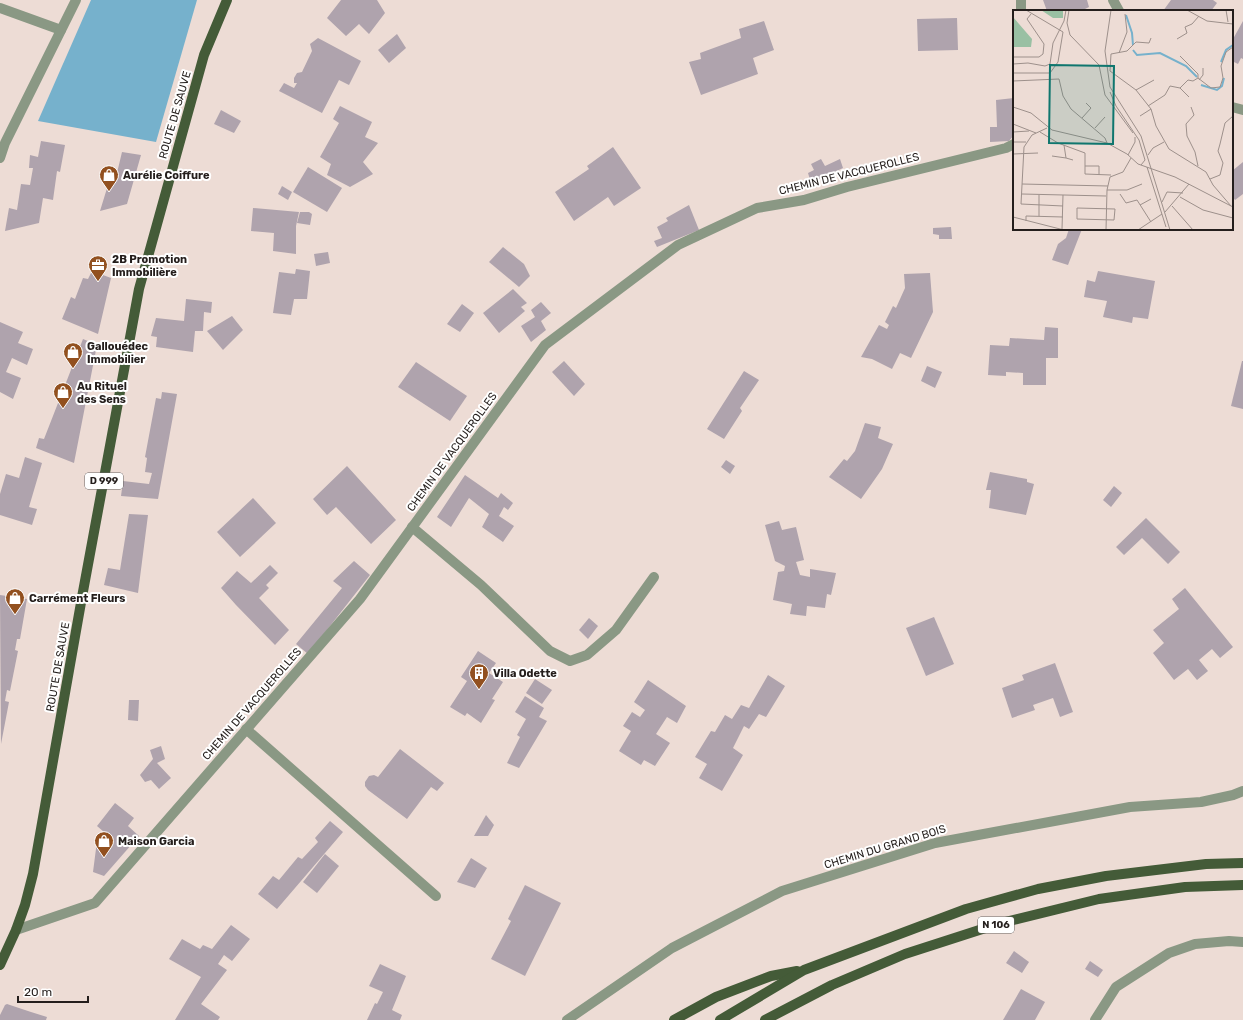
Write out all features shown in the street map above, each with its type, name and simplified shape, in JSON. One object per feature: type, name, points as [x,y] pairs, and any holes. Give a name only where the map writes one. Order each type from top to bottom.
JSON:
[{"type":"main road","name":"ROUTE DE SAUVE","points":[[0,965],[16,930],[25,905],[33,874],[139,289],[204,55],[227,0]]},
{"type":"main road","name":"N 106","points":[[720,1020],[804,970],[953,914],[1038,889],[1114,875],[1206,864],[1243,863]]},
{"type":"main road","name":"N 106","points":[[765,1020],[832,985],[905,954],[1001,923],[1099,899],[1185,887],[1243,885]]},
{"type":"main road","points":[[674,1020],[716,997],[771,976],[804,970]]},
{"type":"street","points":[[0,158],[76,0]]},
{"type":"street","points":[[1113,0],[1118,10]]},
{"type":"street","points":[[0,8],[61,30]]},
{"type":"street","points":[[1233,107],[1243,110]]},
{"type":"street","name":"CHEMIN DE VACQUEROLLES","points":[[16,930],[95,903],[360,599],[544,345],[678,245],[757,208],[804,200],[847,187],[1006,148],[1013,144]]},
{"type":"street","points":[[412,527],[482,585],[550,651],[570,661],[588,655],[616,630],[654,577]]},
{"type":"street","points":[[246,729],[436,896]]},
{"type":"street","name":"CHEMIN DU GRAND BOIS","points":[[567,1020],[672,948],[782,891],[935,843],[1130,807],[1201,802],[1233,795],[1243,791]]},
{"type":"street","points":[[1095,1020],[1116,988],[1169,953],[1195,944],[1229,941],[1243,942]]},
{"type":"water","points":[[91,0],[197,0],[156,142],[38,121]]},
{"type":"building","points":[[341,0],[377,0],[385,13],[369,34],[359,24],[346,36],[327,18]]},
{"type":"building","points":[[1043,0],[1087,0],[1089,7],[1086,10],[1047,10]]},
{"type":"building","points":[[1171,0],[1213,0],[1217,3],[1212,10],[1164,10]]},
{"type":"building","points":[[957,18],[958,50],[918,51],[917,19]]},
{"type":"building","points":[[764,21],[774,50],[753,58],[758,74],[701,95],[689,62],[701,59],[700,53],[741,38],[739,29]]},
{"type":"building","points":[[1243,21],[1243,59],[1241,58],[1238,64],[1233,62],[1233,39]]},
{"type":"building","points":[[397,34],[406,48],[389,63],[378,50]]},
{"type":"building","points":[[318,38],[361,61],[349,85],[339,80],[322,113],[279,91],[284,83],[294,88],[297,83],[294,83],[294,78],[297,73],[302,72],[312,51],[310,44]]},
{"type":"building","points":[[1013,98],[1013,136],[1009,141],[990,142],[990,127],[997,127],[996,100]]},
{"type":"building","points":[[340,106],[372,122],[365,137],[378,143],[363,162],[373,174],[350,187],[327,175],[331,164],[320,157],[339,123],[333,119]]},
{"type":"building","points":[[221,110],[241,121],[234,133],[214,124]]},
{"type":"building","points":[[41,141],[65,145],[60,172],[57,171],[53,200],[43,198],[39,223],[5,231],[9,208],[17,210],[21,184],[30,185],[33,168],[29,168],[30,155],[38,157]]},
{"type":"building","points":[[613,147],[641,188],[614,206],[608,197],[574,221],[555,192],[589,169],[587,166]]},
{"type":"building","points":[[122,152],[141,155],[127,204],[100,211],[112,172],[117,173]]},
{"type":"building","points":[[821,159],[825,166],[840,159],[843,168],[811,183],[808,173],[814,170],[811,164]]},
{"type":"building","points":[[1243,162],[1243,194],[1235,200],[1233,197],[1233,170]]},
{"type":"building","points":[[308,167],[342,188],[327,212],[293,192]]},
{"type":"building","points":[[282,186],[292,192],[288,200],[278,194]]},
{"type":"building","points":[[689,205],[699,230],[657,247],[654,241],[662,238],[657,227],[668,221],[666,218]]},
{"type":"building","points":[[253,208],[299,212],[296,226],[296,254],[273,251],[274,233],[251,231]]},
{"type":"building","points":[[300,212],[309,212],[312,214],[310,225],[297,223]]},
{"type":"building","points":[[951,227],[952,239],[939,239],[939,235],[933,234],[933,228]]},
{"type":"building","points":[[1069,230],[1082,230],[1068,265],[1052,260],[1058,244],[1066,238]]},
{"type":"building","points":[[503,247],[524,264],[530,276],[519,287],[489,262]]},
{"type":"building","points":[[328,252],[330,263],[316,266],[314,254]]},
{"type":"building","points":[[296,269],[310,271],[307,299],[294,299],[291,315],[273,313],[279,272],[295,274]]},
{"type":"building","points":[[92,271],[111,278],[98,334],[62,319],[71,297],[75,299],[83,278],[88,279]]},
{"type":"building","points":[[1098,271],[1155,281],[1148,319],[1133,317],[1132,323],[1103,317],[1107,301],[1084,297],[1087,280],[1095,282]]},
{"type":"building","points":[[930,273],[933,312],[911,358],[900,353],[892,369],[872,359],[861,357],[879,325],[887,329],[889,325],[885,322],[893,306],[896,308],[905,288],[904,274]]},
{"type":"building","points":[[513,289],[527,303],[521,307],[525,311],[499,333],[483,313]]},
{"type":"building","points":[[186,299],[212,302],[211,313],[204,312],[203,331],[195,331],[193,352],[156,347],[157,337],[151,336],[156,318],[184,321]]},
{"type":"building","points":[[541,302],[551,313],[541,321],[546,330],[531,342],[521,326],[535,317],[531,310]]},
{"type":"building","points":[[462,304],[474,313],[460,332],[447,324]]},
{"type":"building","points":[[232,316],[243,330],[223,350],[207,331]]},
{"type":"building","points":[[0,322],[23,332],[18,343],[33,349],[27,365],[12,358],[6,372],[21,378],[13,399],[0,392]]},
{"type":"building","points":[[1045,327],[1058,328],[1058,358],[1046,358],[1046,385],[1023,385],[1023,373],[1006,372],[1006,376],[988,375],[990,345],[1009,346],[1010,338],[1044,340]]},
{"type":"building","points":[[83,339],[97,345],[74,463],[36,448],[39,438],[44,439]]},
{"type":"building","points":[[564,361],[585,384],[574,396],[552,372]]},
{"type":"building","points":[[1243,361],[1243,409],[1231,406]]},
{"type":"building","points":[[416,362],[467,396],[450,421],[398,387]]},
{"type":"building","points":[[927,366],[942,372],[935,388],[921,381]]},
{"type":"building","points":[[744,371],[759,380],[740,408],[742,411],[724,439],[707,429]]},
{"type":"building","points":[[162,392],[177,394],[158,499],[121,496],[123,481],[149,484],[152,473],[145,472],[147,458],[145,457],[156,398],[161,399]]},
{"type":"building","points":[[865,423],[881,427],[878,438],[893,444],[882,469],[861,499],[829,477],[844,459],[847,461],[855,451]]},
{"type":"building","points":[[25,457],[42,463],[29,507],[37,509],[32,525],[0,515],[0,494],[6,474],[19,478]]},
{"type":"building","points":[[726,460],[735,466],[730,474],[721,467]]},
{"type":"building","points":[[347,466],[396,520],[371,544],[336,507],[327,515],[313,499]]},
{"type":"building","points":[[990,472],[1027,479],[1027,482],[1034,484],[1026,515],[989,508],[991,490],[986,490]]},
{"type":"building","points":[[465,475],[498,498],[501,493],[513,503],[508,510],[504,507],[499,516],[514,526],[503,542],[482,527],[489,514],[469,498],[451,527],[437,517]]},
{"type":"building","points":[[1114,486],[1122,493],[1111,507],[1103,500]]},
{"type":"building","points":[[253,498],[276,523],[240,557],[217,532]]},
{"type":"building","points":[[129,514],[148,515],[138,593],[104,585],[108,568],[120,570]]},
{"type":"building","points":[[1146,518],[1180,552],[1168,564],[1142,538],[1124,555],[1116,547]]},
{"type":"building","points":[[779,521],[782,530],[796,527],[804,560],[796,562],[800,575],[810,577],[810,569],[836,573],[831,595],[827,594],[825,608],[807,606],[806,616],[790,614],[792,604],[773,600],[778,572],[784,571],[785,566],[775,561],[765,525]]},
{"type":"building","points":[[354,561],[370,575],[308,654],[296,644],[342,588],[333,581]]},
{"type":"building","points":[[270,565],[278,573],[266,585],[269,588],[259,598],[289,630],[275,645],[221,588],[237,571],[251,583]]},
{"type":"building","points":[[1185,588],[1233,647],[1220,658],[1212,649],[1199,660],[1208,671],[1197,680],[1188,669],[1174,680],[1153,653],[1164,643],[1153,630],[1179,609],[1172,599]]},
{"type":"building","points":[[0,595],[27,599],[20,639],[17,639],[15,650],[18,651],[10,691],[7,690],[5,701],[9,702],[1,744]]},
{"type":"building","points":[[934,617],[954,664],[926,676],[906,628]]},
{"type":"building","points":[[589,618],[598,626],[588,639],[579,630]]},
{"type":"building","name":"Villa Odette","points":[[478,651],[496,663],[489,673],[503,682],[492,699],[495,700],[481,723],[467,713],[465,716],[450,707],[467,681],[461,677]]},
{"type":"building","points":[[1055,663],[1073,712],[1060,717],[1053,698],[1033,705],[1035,710],[1012,718],[1002,688],[1024,680],[1022,675]]},
{"type":"building","points":[[768,675],[785,686],[766,717],[759,714],[749,729],[744,726],[733,748],[743,755],[722,791],[699,778],[707,764],[695,757],[711,731],[715,732],[725,715],[732,719],[741,705],[749,708]]},
{"type":"building","points":[[535,679],[552,690],[542,704],[526,693]]},
{"type":"building","points":[[648,680],[686,706],[677,723],[667,717],[656,734],[670,743],[655,766],[644,760],[641,765],[619,751],[631,731],[623,726],[632,712],[640,717],[645,710],[634,702]]},
{"type":"building","points":[[525,696],[544,708],[539,717],[547,721],[519,768],[507,763],[520,737],[517,735],[526,719],[515,712]]},
{"type":"building","points":[[129,700],[139,700],[138,721],[128,720]]},
{"type":"building","points":[[161,746],[165,759],[157,763],[171,778],[159,789],[151,780],[145,782],[140,775],[153,759],[150,750]]},
{"type":"building","points":[[400,749],[444,783],[437,791],[431,787],[407,819],[368,790],[365,786],[365,782],[369,776],[374,775],[378,777]]},
{"type":"building","points":[[115,803],[134,818],[128,826],[139,836],[104,876],[93,872],[97,841],[104,832],[97,826]]},
{"type":"building","points":[[486,815],[494,825],[488,836],[474,836]]},
{"type":"building","points":[[330,821],[343,832],[277,909],[258,894],[273,876],[279,880],[298,857],[302,859],[318,842],[315,838]]},
{"type":"building","points":[[325,854],[339,866],[317,893],[303,882]]},
{"type":"building","points":[[471,858],[487,868],[475,888],[457,882]]},
{"type":"building","points":[[525,885],[561,903],[525,976],[491,959],[511,921],[508,919]]},
{"type":"building","points":[[231,925],[250,939],[232,961],[224,955],[218,964],[227,970],[201,1004],[220,1017],[218,1020],[175,1020],[201,977],[169,959],[182,939],[200,949],[203,945],[212,949]]},
{"type":"building","points":[[1014,951],[1029,962],[1022,973],[1006,963]]},
{"type":"building","points":[[1090,961],[1103,970],[1098,977],[1085,969]]},
{"type":"building","points":[[380,964],[406,976],[392,1010],[402,1015],[400,1020],[367,1020],[375,1003],[377,1004],[383,992],[369,986]]},
{"type":"building","points":[[1021,989],[1045,1002],[1035,1020],[1003,1020]]},
{"type":"building","points":[[7,1004],[47,1017],[46,1020],[0,1020],[0,1015]]},
{"type":"place","name":"Aurélie Coiffure","points":[[109,192]]},
{"type":"place","name":"2B Promotion Immobilière","points":[[98,282]]},
{"type":"place","name":"Gallouédec Immobilier","points":[[73,369]]},
{"type":"place","name":"Au Rituel des Sens","points":[[63,409]]},
{"type":"place","name":"Carrément Fleurs","points":[[15,615]]},
{"type":"place","name":"Villa Odette","points":[[479,690]]},
{"type":"place","name":"Maison Garcia","points":[[104,858]]}]
